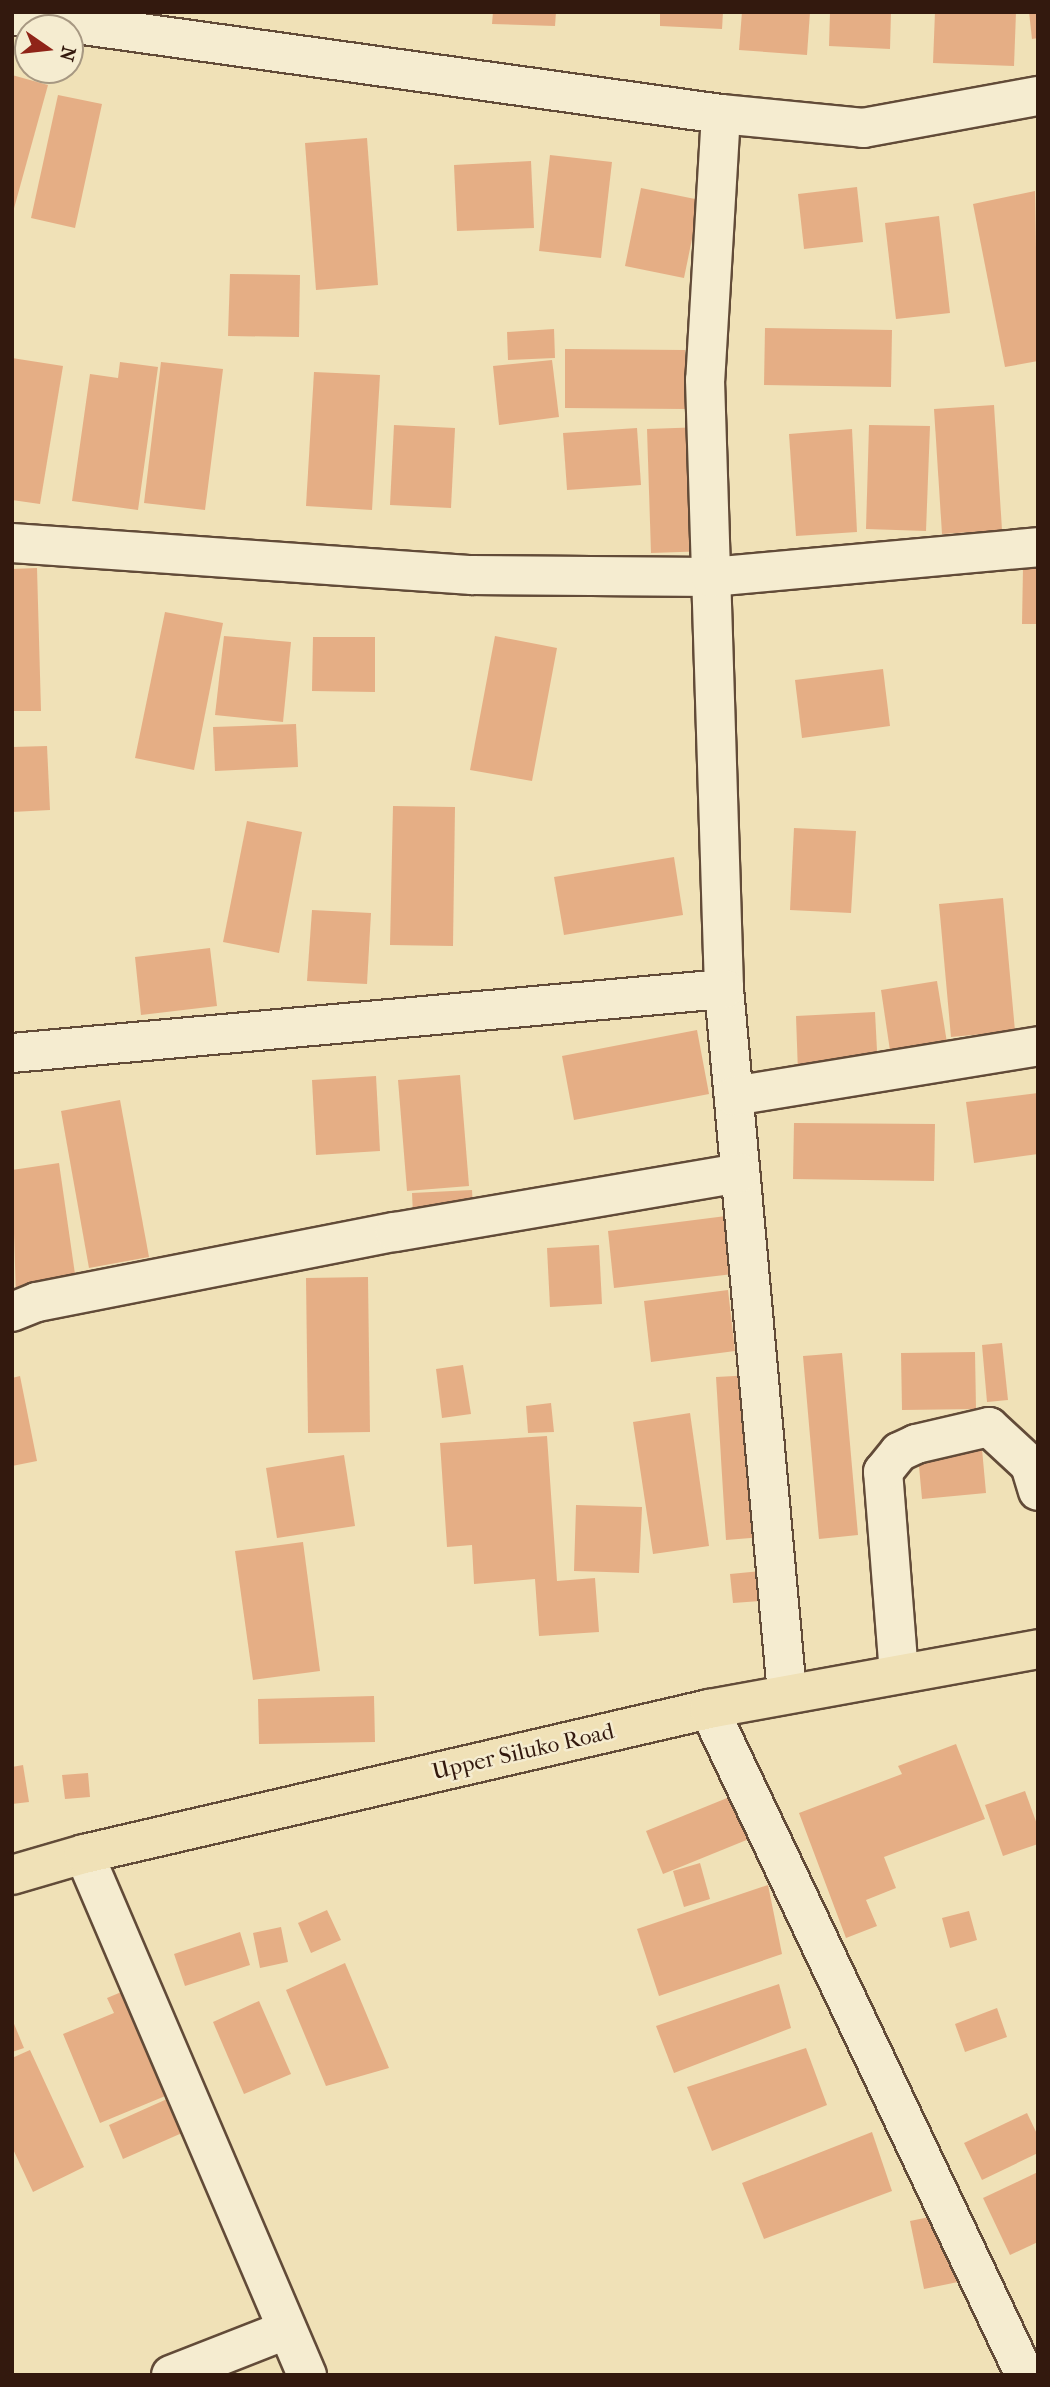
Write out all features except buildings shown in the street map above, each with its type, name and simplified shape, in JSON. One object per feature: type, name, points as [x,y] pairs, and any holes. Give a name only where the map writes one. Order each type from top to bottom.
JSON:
[{"type":"main road","name":"Upper Siluko Road","points":[[12,1875],[84,1854],[709,1709],[1038,1648]]},
{"type":"street","points":[[12,15],[721,114],[863,128],[1038,96]]},
{"type":"street","points":[[721,114],[705,380],[724,989],[787,1693]]},
{"type":"street","points":[[12,544],[472,575],[711,577],[1038,547]]},
{"type":"street","points":[[12,1053],[724,989]]},
{"type":"street","points":[[734,1096],[1038,1045]]},
{"type":"street","points":[[12,1312],[37,1302],[382,1235],[740,1173]]},
{"type":"street","points":[[899,1674],[883,1472],[899,1452],[916,1444],[989,1427],[1030,1465],[1038,1491]]},
{"type":"street","points":[[709,1709],[1026,2375]]},
{"type":"street","points":[[84,1854],[307,2375]]},
{"type":"street","points":[[171,2375],[286,2330]]}]
